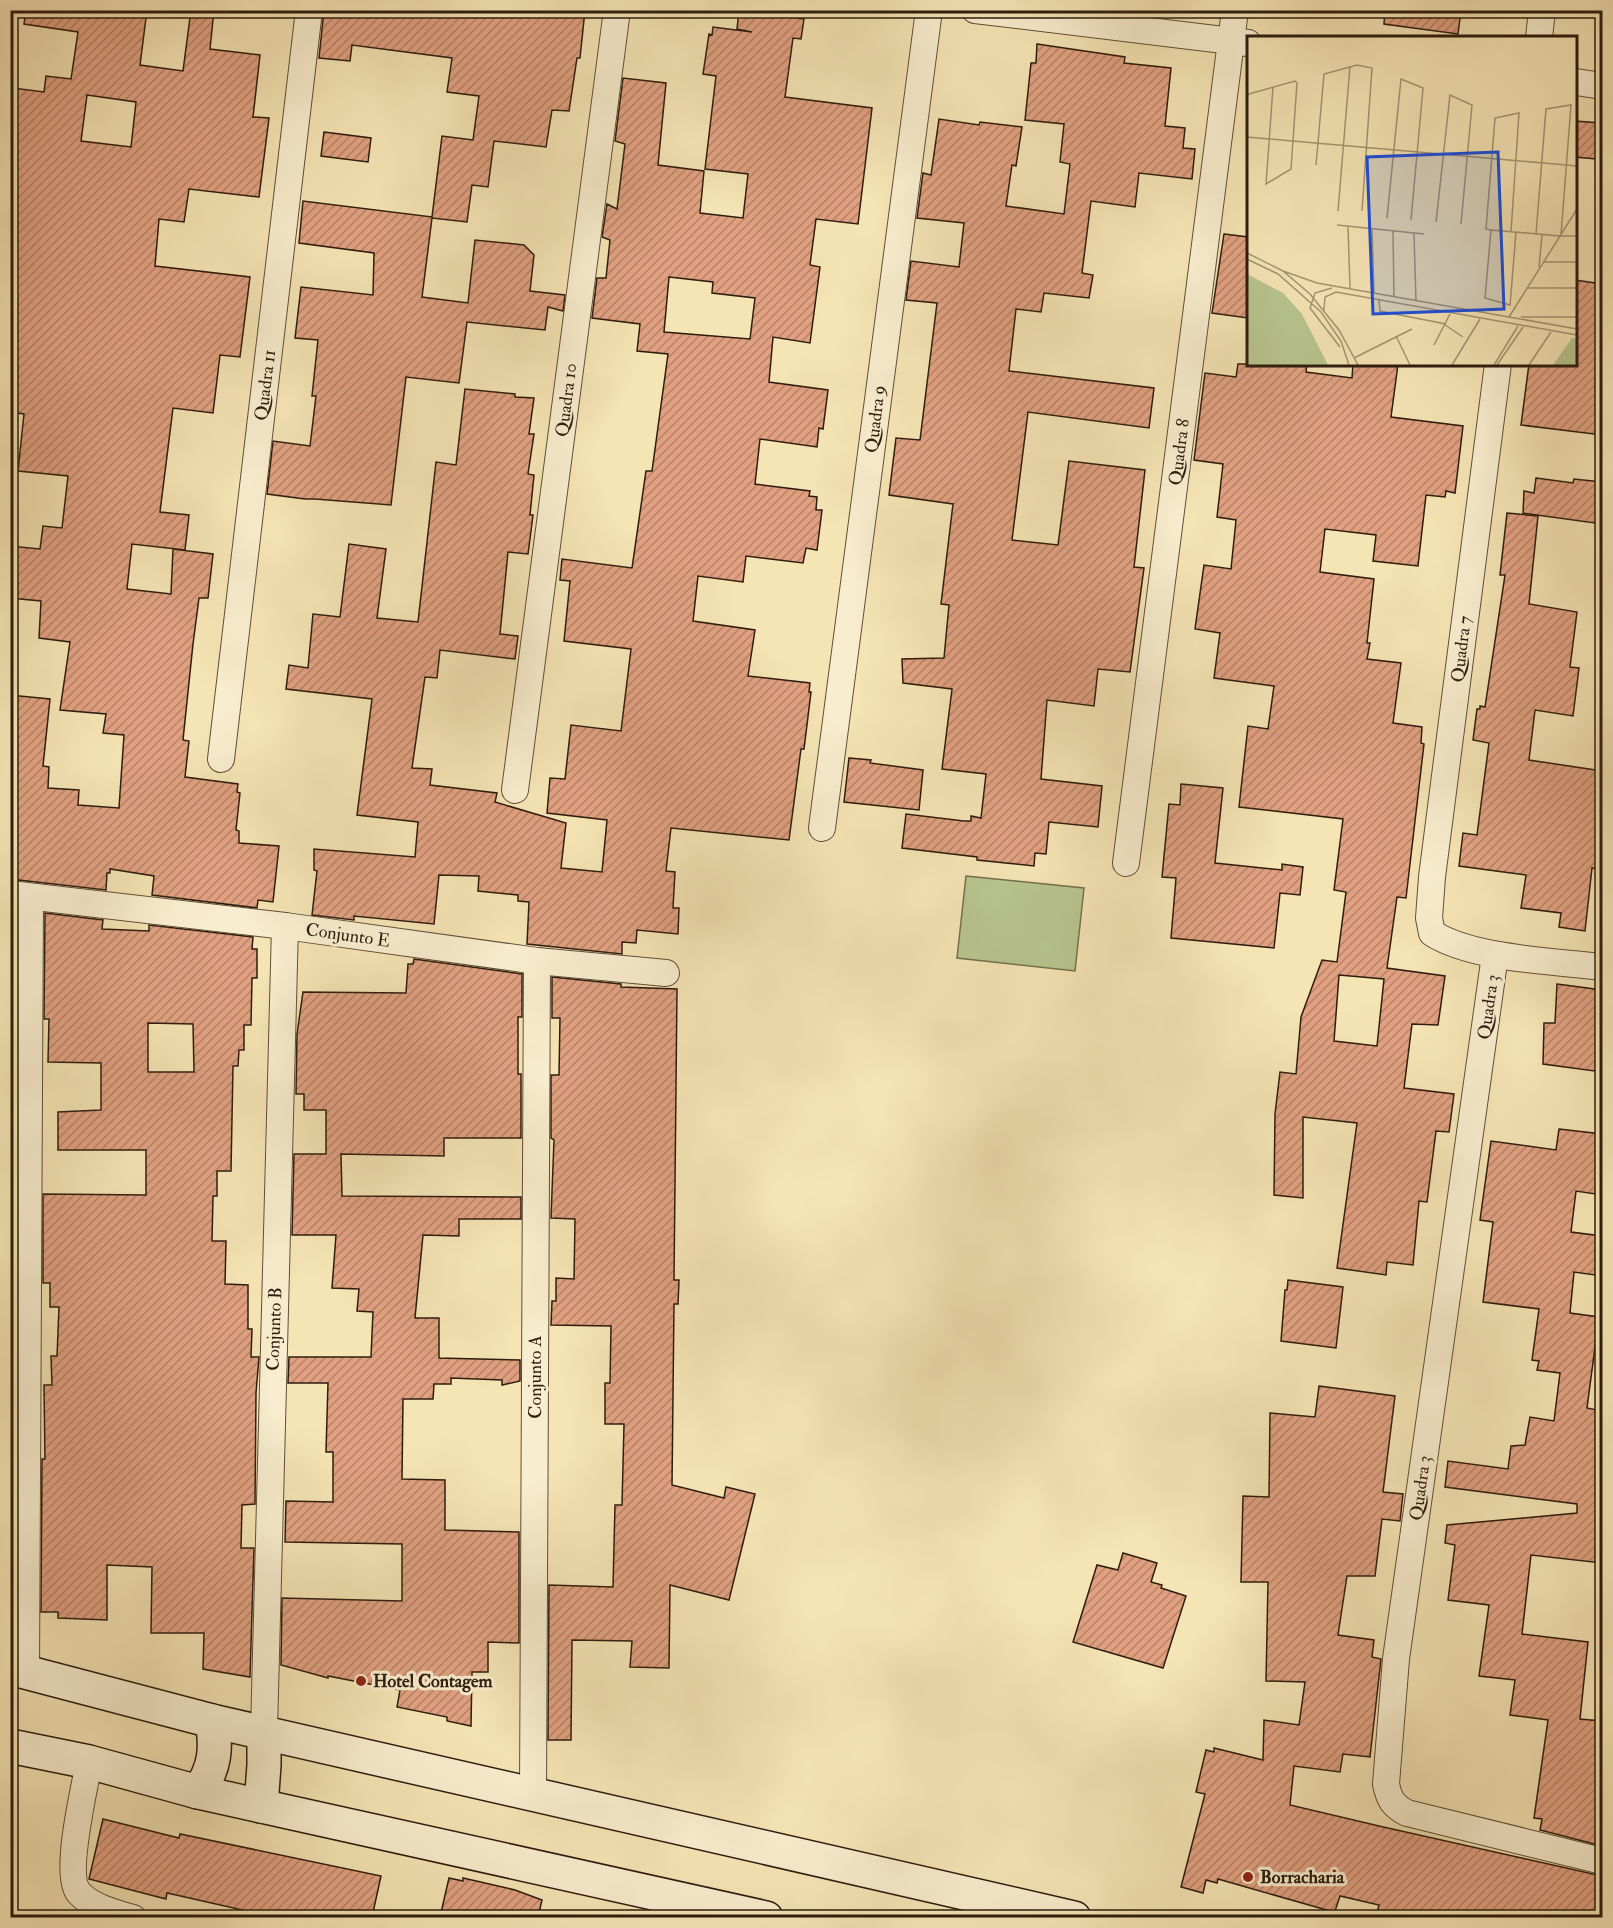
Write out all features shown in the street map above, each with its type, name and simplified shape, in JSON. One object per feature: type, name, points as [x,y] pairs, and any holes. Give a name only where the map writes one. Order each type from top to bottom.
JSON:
[{"type":"main road","points":[[18,1670],[212,1721],[264,1731],[1064,1916]]},
{"type":"main road","points":[[198,1792],[208,1778],[214,1760],[215,1741],[212,1721]]},
{"type":"main road","points":[[261,1806],[264,1731]]},
{"type":"main road","points":[[10,1746],[89,1762],[198,1792],[766,1917]]},
{"type":"street","name":"Quadra 11","points":[[221,759],[309,10]]},
{"type":"street","name":"Quadra 10","points":[[515,790],[617,10]]},
{"type":"street","name":"Quadra 9","points":[[822,828],[928,10]]},
{"type":"street","points":[[975,10],[1240,42]]},
{"type":"street","name":"Quadra 8","points":[[1126,863],[1240,42],[1235,10]]},
{"type":"street","points":[[1539,36],[1542,10]]},
{"type":"street","points":[[1577,82],[1602,86]]},
{"type":"street","name":"Quadra 7","points":[[1495,955],[1443,940],[1432,933],[1429,918],[1432,877],[1498,366]]},
{"type":"street","points":[[18,1670],[20,896]]},
{"type":"street","name":"Conjunto E","points":[[20,896],[285,926],[537,961],[666,973]]},
{"type":"street","name":"Conjunto B","points":[[264,1731],[285,926]]},
{"type":"street","points":[[1495,955],[1602,967]]},
{"type":"street","name":"Quadra 3","points":[[1495,955],[1396,1659],[1386,1784],[1389,1799],[1396,1808],[1407,1813],[1602,1861]]},
{"type":"street","name":"Conjunto A","points":[[533,1793],[537,961]]},
{"type":"street","points":[[89,1762],[74,1845],[75,1884],[77,1891],[90,1903],[133,1917]]},
{"type":"green space","points":[[966,876],[1084,888],[1075,971],[957,958]]},
{"type":"building","points":[[26,10],[71,10],[110,16],[111,10],[147,10],[140,65],[183,71],[191,10],[214,10],[210,49],[260,55],[253,117],[269,118],[259,197],[189,189],[184,222],[159,219],[155,266],[250,277],[240,357],[220,355],[213,413],[173,408],[160,512],[189,515],[185,550],[132,544],[127,589],[171,594],[173,549],[213,554],[208,598],[199,598],[193,644],[183,740],[189,741],[185,777],[238,784],[237,792],[240,793],[236,830],[239,831],[239,843],[279,846],[273,902],[258,900],[257,908],[152,895],[154,876],[110,869],[110,873],[107,873],[106,890],[10,879],[10,695],[50,699],[43,766],[49,767],[48,788],[79,790],[78,805],[119,808],[124,735],[103,733],[106,714],[60,710],[70,642],[39,638],[41,601],[10,598],[10,546],[40,549],[43,526],[62,528],[68,476],[18,471],[24,414],[10,412],[10,112],[13,88],[44,92],[46,76],[71,79],[78,32],[24,24]],"holes":[[[87,95],[136,102],[131,147],[81,141]]]},
{"type":"building","points":[[324,10],[585,10],[580,58],[577,58],[569,111],[552,110],[546,147],[494,141],[488,187],[472,185],[467,222],[432,218],[422,297],[468,303],[475,240],[524,245],[534,255],[530,291],[565,295],[563,311],[548,307],[545,330],[467,322],[459,383],[406,377],[391,505],[267,494],[273,441],[310,446],[316,396],[312,396],[318,340],[295,338],[301,287],[373,295],[374,253],[299,243],[303,201],[432,217],[442,136],[473,140],[479,96],[447,92],[452,58],[352,45],[350,61],[319,58]]},
{"type":"building","points":[[1385,10],[1461,10],[1458,34],[1384,24]]},
{"type":"building","points":[[739,11],[804,19],[801,39],[793,38],[785,97],[872,108],[858,224],[816,219],[810,265],[820,267],[810,343],[773,337],[769,382],[828,390],[823,429],[819,428],[817,447],[760,439],[755,484],[810,491],[809,496],[817,497],[816,510],[822,510],[817,550],[806,548],[803,563],[746,556],[743,582],[698,576],[693,621],[755,630],[748,676],[810,683],[809,692],[811,692],[804,749],[801,749],[789,840],[671,828],[666,871],[675,872],[673,908],[679,908],[678,934],[637,930],[636,943],[622,942],[622,954],[527,944],[529,902],[518,901],[518,895],[478,891],[479,876],[439,875],[434,924],[354,916],[354,920],[312,915],[317,871],[314,870],[314,849],[415,857],[418,822],[357,815],[372,699],[286,689],[289,665],[308,668],[313,614],[340,617],[349,544],[386,549],[377,618],[418,622],[436,462],[456,465],[465,389],[534,398],[529,434],[534,434],[528,474],[534,475],[530,515],[533,515],[528,554],[508,552],[500,634],[518,636],[515,659],[440,650],[437,678],[425,677],[412,768],[432,769],[430,785],[497,793],[495,802],[566,823],[561,868],[602,872],[607,820],[547,813],[550,778],[565,779],[571,725],[621,731],[631,649],[564,641],[570,581],[560,580],[562,559],[632,568],[646,471],[652,471],[668,354],[637,351],[640,324],[592,318],[597,278],[606,278],[610,240],[602,237],[607,204],[617,209],[625,144],[615,141],[623,78],[666,83],[658,165],[704,171],[700,213],[743,218],[748,174],[705,169],[716,76],[703,74],[709,34],[712,35],[713,27],[752,32],[737,29]],"holes":[[[669,277],[713,282],[712,293],[755,298],[750,339],[664,332]]]},
{"type":"building","points":[[1037,44],[1125,57],[1124,63],[1171,68],[1165,126],[1185,128],[1183,148],[1195,149],[1192,179],[1139,173],[1135,207],[1091,201],[1082,273],[1093,275],[1089,298],[1044,293],[1041,312],[1016,309],[1009,371],[1154,388],[1149,428],[1028,412],[1012,540],[1058,545],[1069,461],[1145,470],[1134,567],[1144,568],[1130,672],[1098,669],[1094,706],[1047,700],[1041,779],[1102,786],[1098,827],[1049,822],[1046,854],[1035,853],[1034,866],[902,848],[906,814],[964,821],[971,821],[971,816],[981,818],[986,774],[942,769],[952,689],[903,683],[902,659],[944,658],[949,605],[941,604],[953,504],[889,495],[896,438],[920,440],[937,303],[906,300],[911,261],[959,267],[964,223],[917,218],[923,173],[931,175],[939,119],[979,125],[980,122],[1022,127],[1016,166],[1012,165],[1006,206],[1064,214],[1070,164],[1060,162],[1064,124],[1025,120],[1031,63],[1036,63]]},
{"type":"building","points":[[1577,121],[1600,123],[1596,159],[1577,157]]},
{"type":"building","points":[[324,132],[371,138],[368,162],[321,156]]},
{"type":"building","points":[[1224,234],[1247,237],[1247,318],[1212,313]]},
{"type":"building","points":[[1577,280],[1602,284],[1602,435],[1521,425],[1529,366],[1577,366]]},
{"type":"building","points":[[1238,364],[1307,366],[1306,372],[1352,378],[1353,366],[1398,366],[1391,417],[1463,426],[1455,493],[1446,491],[1445,497],[1426,495],[1418,566],[1373,561],[1376,535],[1325,529],[1320,572],[1374,579],[1367,659],[1401,663],[1393,723],[1422,727],[1421,743],[1424,744],[1406,898],[1397,897],[1387,968],[1445,976],[1438,1025],[1412,1024],[1404,1088],[1454,1094],[1449,1132],[1436,1131],[1427,1202],[1419,1201],[1413,1265],[1387,1262],[1386,1275],[1337,1268],[1357,1123],[1303,1117],[1303,1198],[1274,1195],[1275,1114],[1280,1072],[1296,1074],[1301,1017],[1322,960],[1337,962],[1346,892],[1334,890],[1343,819],[1239,807],[1248,726],[1268,729],[1274,686],[1214,678],[1220,633],[1195,629],[1204,565],[1231,569],[1236,520],[1217,517],[1223,464],[1194,460],[1205,373],[1236,377]],"holes":[[[1339,975],[1384,979],[1377,1046],[1334,1041]]]},
{"type":"building","points":[[1536,478],[1573,483],[1574,479],[1602,482],[1602,524],[1523,513],[1524,491],[1534,493]]},
{"type":"building","points":[[1507,513],[1538,516],[1529,604],[1577,612],[1570,667],[1579,668],[1573,716],[1535,710],[1529,760],[1602,771],[1602,870],[1592,868],[1585,931],[1559,927],[1561,913],[1521,908],[1526,875],[1459,866],[1463,833],[1477,835],[1489,743],[1473,740],[1477,709],[1480,709],[1480,706],[1485,707],[1505,575],[1500,575]]},
{"type":"building","points":[[849,758],[923,770],[919,810],[844,802]]},
{"type":"building","points":[[1181,784],[1223,788],[1215,863],[1282,870],[1282,864],[1303,867],[1300,895],[1280,893],[1274,948],[1171,938],[1176,878],[1162,877],[1169,804],[1180,805]]},
{"type":"building","points":[[45,913],[103,920],[102,929],[149,931],[149,925],[253,937],[252,949],[257,949],[257,978],[252,978],[251,1025],[244,1025],[244,1050],[239,1050],[238,1066],[233,1066],[231,1171],[217,1171],[217,1196],[213,1196],[212,1241],[226,1241],[225,1284],[248,1285],[248,1329],[252,1329],[251,1357],[259,1357],[256,1393],[255,1504],[242,1505],[241,1548],[254,1548],[250,1677],[203,1669],[204,1633],[151,1633],[152,1567],[107,1565],[107,1620],[58,1618],[58,1612],[41,1612],[42,1459],[45,1459],[44,1385],[52,1385],[51,1356],[57,1356],[59,1307],[50,1307],[50,1283],[43,1283],[43,1194],[146,1195],[146,1150],[58,1150],[58,1112],[101,1110],[101,1063],[48,1062],[49,1019],[44,1019]],"holes":[[[148,1023],[193,1024],[194,1072],[148,1072]]]},
{"type":"building","points":[[414,959],[522,974],[522,1017],[518,1017],[521,1138],[444,1138],[444,1156],[341,1154],[342,1196],[521,1197],[521,1219],[459,1219],[459,1236],[423,1235],[415,1318],[439,1318],[439,1358],[520,1360],[520,1381],[502,1385],[502,1380],[451,1378],[451,1384],[434,1384],[433,1399],[403,1399],[402,1479],[445,1480],[445,1530],[519,1532],[519,1643],[488,1642],[488,1672],[472,1672],[471,1726],[447,1721],[447,1717],[397,1707],[400,1690],[328,1676],[328,1678],[281,1665],[282,1598],[402,1601],[402,1544],[285,1542],[286,1501],[333,1502],[333,1452],[326,1452],[328,1383],[288,1383],[289,1357],[371,1357],[373,1312],[357,1311],[359,1289],[332,1288],[336,1235],[292,1235],[294,1154],[326,1154],[326,1110],[304,1110],[304,1094],[296,1094],[297,1034],[303,992],[406,993],[408,964],[413,964]]},
{"type":"building","points":[[552,977],[621,984],[621,987],[677,989],[674,1280],[679,1280],[678,1304],[674,1304],[672,1485],[724,1498],[726,1487],[755,1494],[729,1600],[670,1585],[669,1668],[630,1667],[632,1641],[572,1640],[571,1740],[548,1740],[549,1585],[613,1587],[615,1505],[622,1505],[624,1424],[605,1424],[605,1383],[610,1383],[611,1326],[551,1325],[552,1301],[556,1301],[556,1278],[574,1279],[575,1219],[551,1218],[554,1140],[551,1138],[551,1075],[559,1075],[560,1018],[552,1018]]},
{"type":"building","points":[[1557,984],[1602,990],[1602,1072],[1543,1064],[1544,1023],[1555,1023]]},
{"type":"building","points":[[1559,1129],[1602,1134],[1602,1195],[1576,1191],[1571,1232],[1602,1236],[1602,1276],[1574,1272],[1570,1313],[1599,1317],[1587,1408],[1602,1411],[1602,1563],[1531,1555],[1522,1634],[1588,1642],[1580,1719],[1602,1721],[1602,1846],[1540,1830],[1542,1819],[1534,1818],[1548,1720],[1510,1715],[1515,1680],[1479,1676],[1489,1605],[1448,1600],[1455,1545],[1445,1543],[1447,1525],[1577,1513],[1577,1504],[1445,1487],[1448,1461],[1508,1469],[1511,1446],[1525,1445],[1530,1417],[1554,1421],[1560,1373],[1537,1370],[1539,1361],[1532,1360],[1539,1309],[1483,1302],[1493,1222],[1480,1220],[1491,1141],[1556,1150]]},
{"type":"building","points":[[1288,1280],[1343,1287],[1336,1348],[1281,1341],[1285,1290],[1287,1290]]},
{"type":"building","points":[[1319,1386],[1395,1396],[1383,1492],[1403,1494],[1400,1521],[1382,1519],[1375,1576],[1347,1576],[1338,1635],[1374,1640],[1372,1657],[1381,1659],[1370,1757],[1343,1754],[1340,1772],[1294,1766],[1290,1805],[1602,1876],[1602,1917],[1394,1917],[1377,1913],[1379,1905],[1340,1896],[1335,1911],[1330,1911],[1218,1879],[1217,1883],[1206,1880],[1203,1893],[1181,1887],[1205,1794],[1196,1792],[1206,1750],[1214,1752],[1214,1748],[1263,1760],[1264,1720],[1299,1725],[1305,1682],[1266,1681],[1268,1582],[1241,1582],[1243,1496],[1269,1497],[1270,1413],[1315,1417]]},
{"type":"building","points":[[1123,1553],[1157,1563],[1151,1582],[1162,1585],[1161,1588],[1186,1596],[1163,1668],[1073,1642],[1097,1565],[1118,1570]]},
{"type":"building","points":[[103,1819],[179,1838],[180,1834],[381,1876],[372,1917],[246,1917],[247,1911],[167,1893],[166,1899],[89,1879]]},
{"type":"building","points":[[449,1878],[463,1881],[463,1878],[515,1890],[542,1900],[538,1917],[440,1917]]},
{"type":"place","name":"Hotel Contagem","points":[[361,1681]]},
{"type":"place","name":"Borracharia","points":[[1248,1877]]}]
